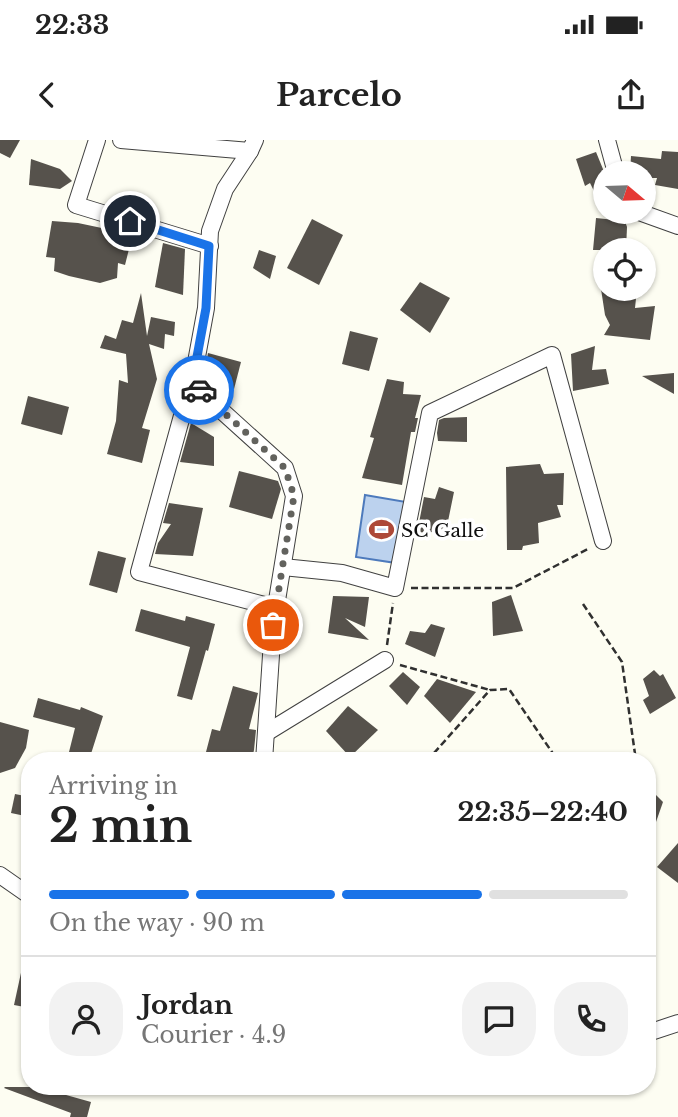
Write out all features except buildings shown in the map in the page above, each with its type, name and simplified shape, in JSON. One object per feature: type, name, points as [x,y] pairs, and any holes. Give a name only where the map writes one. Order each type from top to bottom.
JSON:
[{"type":"street","points":[[97,140],[76,205],[209,246]]},
{"type":"street","points":[[121,140],[253,145]]},
{"type":"street","points":[[607,140],[613,161]]},
{"type":"street","points":[[253,145],[225,189],[211,230],[206,308],[194,373],[139,572],[276,608]]},
{"type":"street","points":[[656,218],[678,226]]},
{"type":"street","points":[[283,568],[342,573],[395,588],[430,412],[552,355],[603,541]]},
{"type":"street","points":[[191,383],[285,468],[294,496],[273,625],[265,752]]},
{"type":"street","points":[[266,733],[385,660]]},
{"type":"street","points":[[0,875],[21,890]]},
{"type":"street","points":[[656,1030],[678,1023]]},
{"type":"path","points":[[552,752],[509,689],[490,690],[385,660],[395,588],[513,588],[603,541]]},
{"type":"path","points":[[583,604],[622,662],[635,752]]},
{"type":"path","points":[[435,752],[490,690]]},
{"type":"water","name":"SC Galle","points":[[365,495],[406,502],[396,563],[356,557]]},
{"type":"way so far","points":[[199,390],[285,468],[294,496],[273,625]]},
{"type":"place","name":"SC Galle","points":[[381,530]]},
{"type":"route","points":[[130,221],[209,246],[206,308],[191,383],[199,390]]}]
